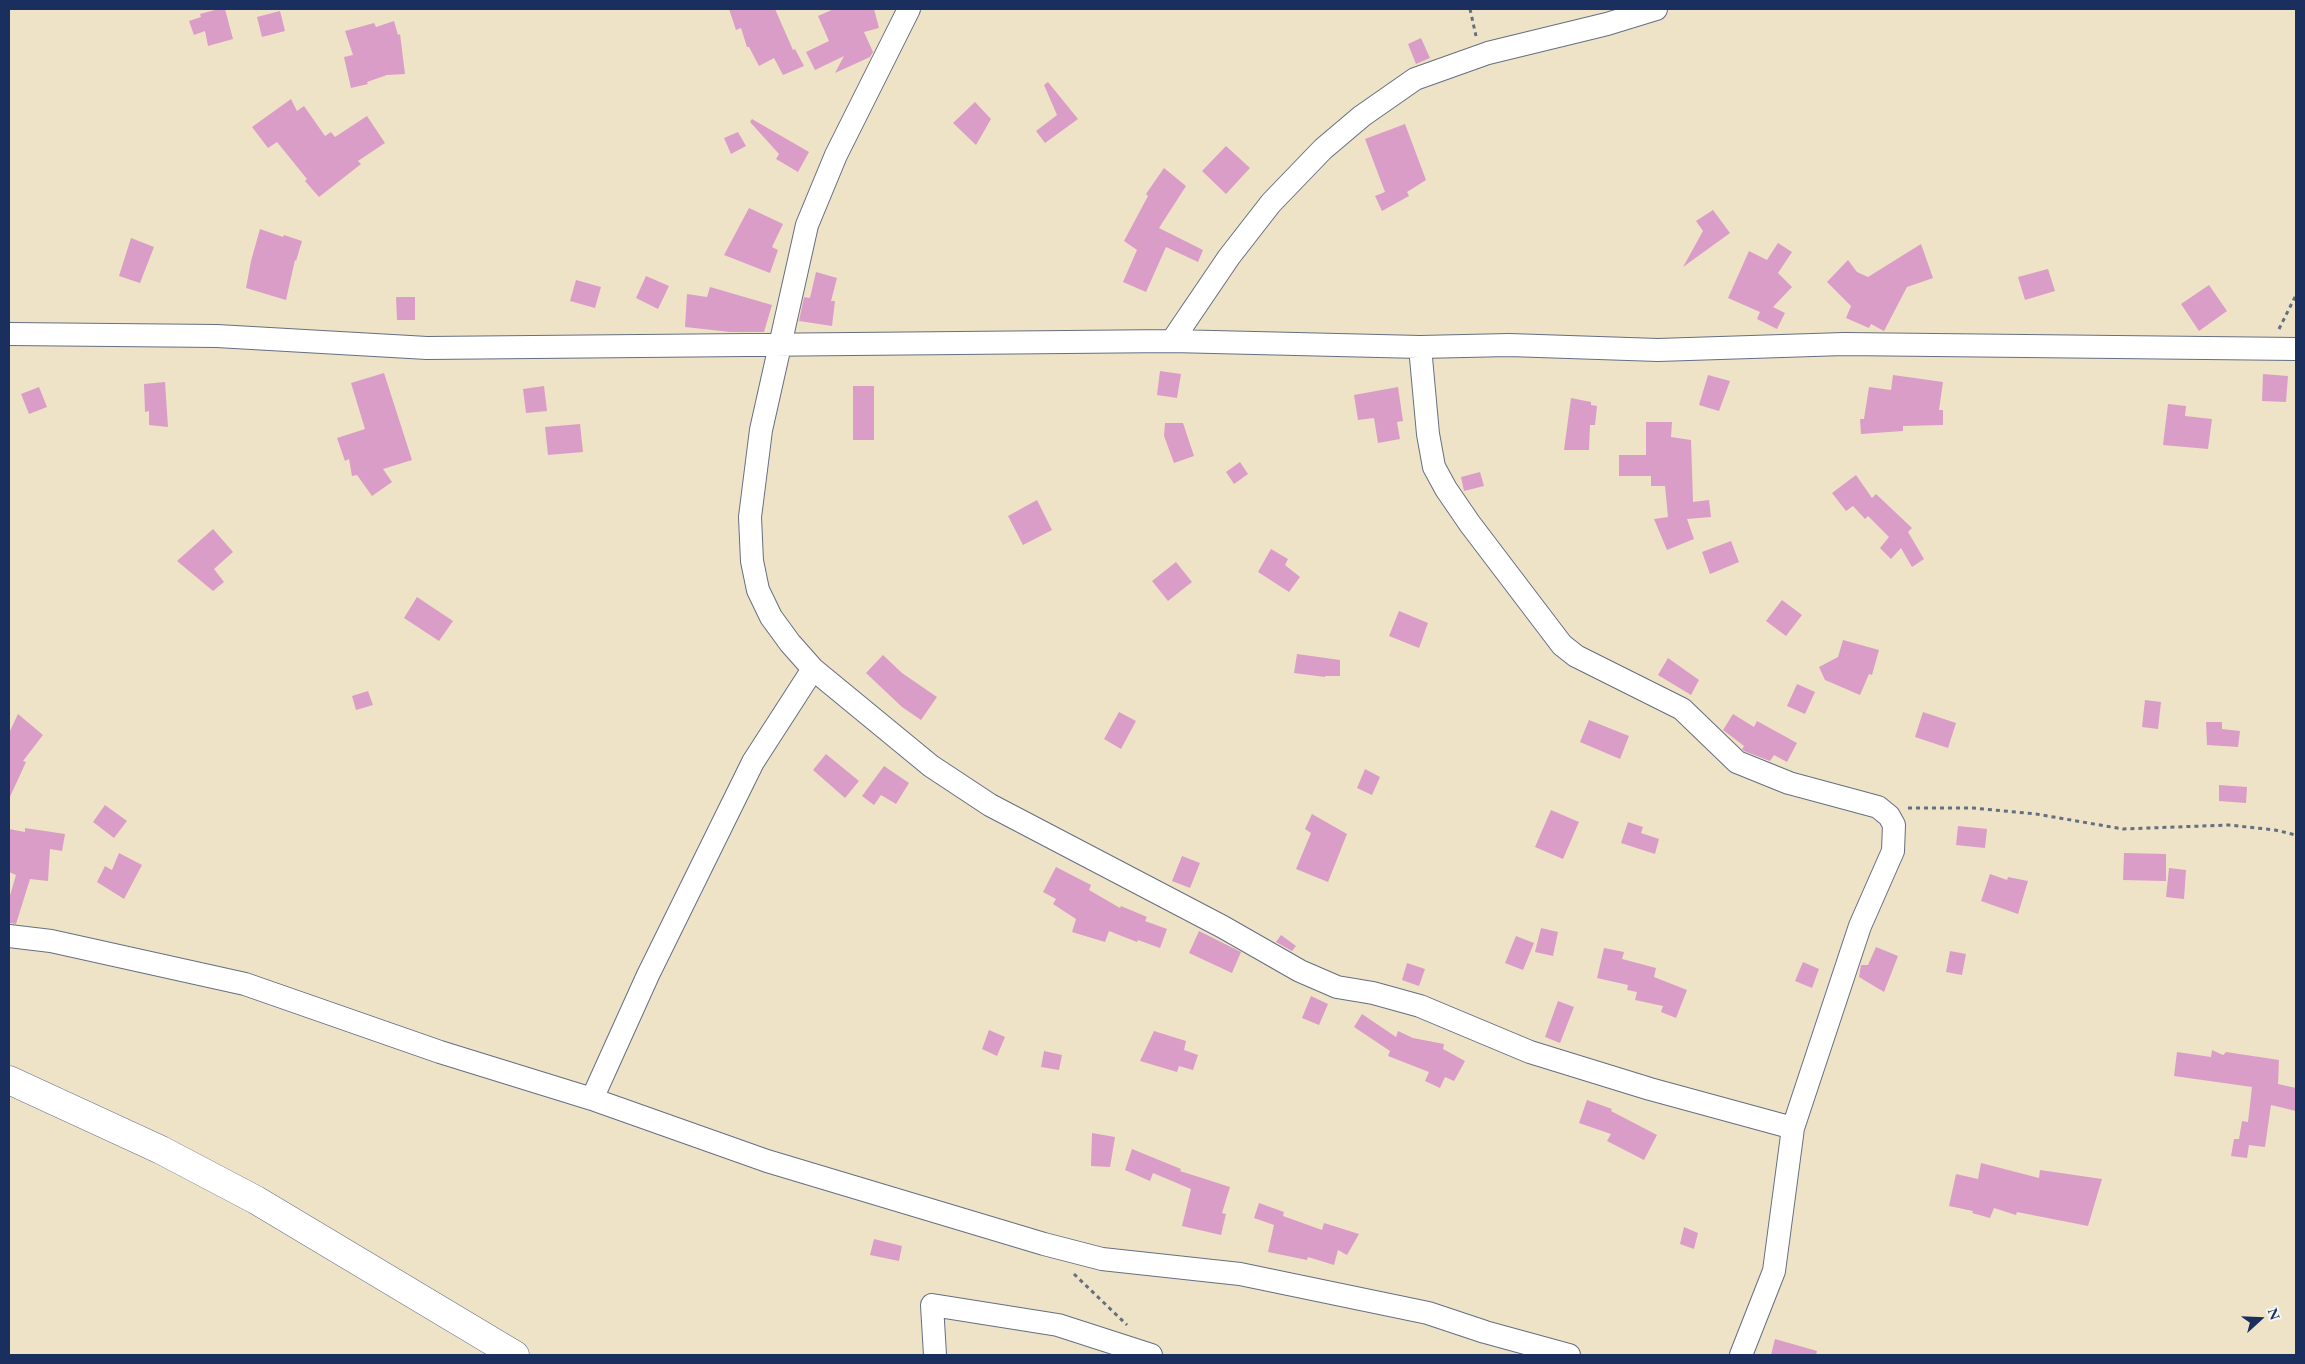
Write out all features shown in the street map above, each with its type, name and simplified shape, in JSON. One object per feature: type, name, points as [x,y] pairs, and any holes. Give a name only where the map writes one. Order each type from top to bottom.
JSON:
[{"type":"main road","points":[[9,1080],[161,1150],[247,1196],[515,1355]]},
{"type":"street","points":[[909,9],[836,155],[807,225],[762,430],[750,517],[752,561],[758,590],[771,617],[790,643],[813,669],[931,766],[990,805],[1223,927],[1300,971],[1337,987],[1373,993],[1420,1006],[1530,1052],[1650,1089],[1794,1128]]},
{"type":"street","points":[[1172,340],[1229,257],[1271,203],[1323,149],[1362,116],[1415,79],[1480,56],[1607,24],[1656,9]]},
{"type":"street","points":[[9,334],[216,336],[427,348],[1172,340],[1420,347],[1509,345],[1658,350],[1844,344],[2296,349]]},
{"type":"street","points":[[1420,347],[1428,434],[1434,467],[1446,489],[1470,524],[1562,645],[1576,656],[1682,709],[1737,762],[1789,783],[1878,807],[1889,816],[1894,825],[1893,851],[1860,926],[1794,1128],[1774,1271],[1741,1355]]},
{"type":"street","points":[[592,1099],[648,975],[753,762],[813,669]]},
{"type":"street","points":[[9,936],[51,941],[245,984],[440,1052],[592,1099],[767,1161],[1044,1244],[1102,1258],[1240,1274],[1428,1312],[1485,1332],[1569,1355]]},
{"type":"street","points":[[935,1355],[932,1305],[1058,1325],[1150,1355]]},
{"type":"path","points":[[1470,9],[1480,56]]},
{"type":"path","points":[[2268,349],[2296,295]]},
{"type":"path","points":[[1878,807],[1973,808],[2036,814],[2122,829],[2229,825],[2275,830],[2296,835]]},
{"type":"path","points":[[1072,1272],[1129,1327]]},
{"type":"building","points":[[225,9],[233,39],[208,46],[205,31],[194,35],[189,21],[201,17],[200,14]]},
{"type":"building","points":[[729,9],[775,9],[793,50],[795,49],[804,66],[783,75],[774,58],[759,66],[749,47],[747,47],[741,28],[736,30]]},
{"type":"building","points":[[834,9],[874,9],[879,28],[864,32],[873,52],[870,57],[835,73],[844,56],[815,70],[806,52],[829,41],[818,16]]},
{"type":"building","points":[[280,11],[285,31],[262,37],[257,17]]},
{"type":"building","points":[[394,21],[398,35],[400,34],[405,74],[387,75],[367,82],[368,84],[351,88],[344,57],[353,55],[345,31],[374,23],[376,27]]},
{"type":"building","points":[[1421,38],[1430,58],[1416,64],[1408,44]]},
{"type":"building","points":[[1048,82],[1078,119],[1045,143],[1036,131],[1057,115],[1044,85]]},
{"type":"building","points":[[291,99],[297,111],[304,106],[325,136],[331,132],[335,137],[367,116],[385,143],[358,161],[361,164],[319,197],[277,142],[268,148],[252,127]]},
{"type":"building","points":[[975,102],[991,119],[976,145],[953,123]]},
{"type":"building","points":[[752,119],[809,152],[798,172],[776,159],[779,154],[750,122]]},
{"type":"building","points":[[1405,124],[1426,180],[1407,192],[1409,196],[1382,211],[1375,196],[1385,192],[1365,139]]},
{"type":"building","points":[[738,132],[746,146],[731,154],[724,138]]},
{"type":"building","points":[[1226,146],[1250,168],[1226,194],[1202,171]]},
{"type":"building","points":[[1164,168],[1186,186],[1159,228],[1203,250],[1198,262],[1166,247],[1146,292],[1123,282],[1137,250],[1124,241],[1148,196],[1146,194]]},
{"type":"building","points":[[749,208],[783,224],[772,247],[778,250],[770,273],[724,255]]},
{"type":"building","points":[[1713,210],[1730,233],[1683,267],[1703,231],[1696,221]]},
{"type":"building","points":[[260,229],[302,241],[295,260],[286,300],[246,288]]},
{"type":"building","points":[[131,238],[154,247],[140,283],[119,276]]},
{"type":"building","points":[[1778,243],[1792,252],[1778,273],[1792,287],[1773,307],[1785,313],[1777,329],[1757,319],[1760,312],[1728,298],[1749,251],[1767,260]]},
{"type":"building","points":[[1921,244],[1933,278],[1907,287],[1884,331],[1871,324],[1869,328],[1846,318],[1851,306],[1827,282],[1848,260],[1857,272],[1868,277]]},
{"type":"building","points":[[2048,269],[2055,291],[2025,300],[2018,277]]},
{"type":"building","points":[[816,272],[837,278],[831,301],[835,301],[832,326],[799,321],[804,297],[810,298]]},
{"type":"building","points":[[646,276],[669,286],[658,309],[636,298]]},
{"type":"building","points":[[576,280],[601,287],[595,308],[570,301]]},
{"type":"building","points":[[2209,285],[2227,311],[2199,331],[2181,304]]},
{"type":"building","points":[[710,287],[772,305],[764,332],[730,332],[685,327],[687,294],[707,297]]},
{"type":"building","points":[[396,297],[415,297],[415,320],[397,320]]},
{"type":"building","points":[[1160,371],[1181,374],[1177,398],[1157,395]]},
{"type":"building","points":[[384,373],[412,460],[383,469],[392,482],[372,496],[357,475],[352,476],[349,459],[345,461],[337,438],[365,429],[351,383]]},
{"type":"building","points":[[2263,374],[2288,376],[2286,402],[2262,401]]},
{"type":"building","points":[[1708,375],[1730,381],[1719,411],[1699,405]]},
{"type":"building","points":[[1893,375],[1943,382],[1939,410],[1943,410],[1943,425],[1903,426],[1903,431],[1861,434],[1860,419],[1864,419],[1869,387],[1891,390]]},
{"type":"building","points":[[165,382],[168,427],[149,425],[149,411],[145,412],[144,384]]},
{"type":"building","points":[[544,386],[547,411],[526,413],[523,389]]},
{"type":"building","points":[[853,386],[874,386],[874,440],[853,440]]},
{"type":"building","points":[[39,387],[47,407],[29,414],[21,394]]},
{"type":"building","points":[[1398,387],[1403,421],[1397,422],[1400,439],[1378,443],[1374,418],[1358,420],[1354,395]]},
{"type":"building","points":[[1571,398],[1591,402],[1591,405],[1597,406],[1595,425],[1590,425],[1589,450],[1564,450]]},
{"type":"building","points":[[2168,404],[2186,406],[2185,416],[2212,419],[2208,449],[2163,445]]},
{"type":"building","points":[[1646,422],[1672,422],[1671,437],[1691,440],[1693,502],[1709,500],[1711,517],[1687,519],[1694,539],[1667,550],[1654,519],[1668,517],[1665,486],[1651,486],[1651,476],[1619,476],[1619,455],[1646,455]]},
{"type":"building","points":[[1165,423],[1183,423],[1194,456],[1174,463],[1164,436]]},
{"type":"building","points":[[580,424],[583,452],[548,455],[545,427]]},
{"type":"building","points":[[1240,462],[1248,474],[1234,484],[1226,472]]},
{"type":"building","points":[[1480,472],[1484,486],[1464,491],[1461,477]]},
{"type":"building","points":[[1856,475],[1872,498],[1876,494],[1912,528],[1908,532],[1924,559],[1912,567],[1901,548],[1891,559],[1880,548],[1889,537],[1868,516],[1865,519],[1853,506],[1846,511],[1832,493]]},
{"type":"building","points":[[1037,500],[1052,530],[1023,545],[1008,516]]},
{"type":"building","points":[[213,529],[233,552],[214,569],[224,582],[213,591],[177,561]]},
{"type":"building","points":[[1731,541],[1739,562],[1710,574],[1702,552]]},
{"type":"building","points":[[1271,549],[1288,559],[1285,565],[1300,577],[1289,592],[1258,572]]},
{"type":"building","points":[[1176,562],[1192,582],[1168,601],[1152,581]]},
{"type":"building","points":[[417,597],[453,621],[439,641],[404,618]]},
{"type":"building","points":[[1782,600],[1802,615],[1786,636],[1766,621]]},
{"type":"building","points":[[1399,611],[1428,623],[1419,648],[1389,636]]},
{"type":"building","points":[[1843,640],[1879,650],[1872,675],[1869,674],[1860,695],[1825,680],[1819,667],[1838,657]]},
{"type":"building","points":[[1297,654],[1340,660],[1340,676],[1325,677],[1294,673]]},
{"type":"building","points":[[883,655],[902,673],[937,697],[921,720],[902,707],[866,673]]},
{"type":"building","points":[[1668,658],[1699,680],[1691,695],[1658,675]]},
{"type":"building","points":[[1797,684],[1815,692],[1805,714],[1787,706]]},
{"type":"building","points":[[368,691],[373,705],[356,710],[352,696]]},
{"type":"building","points":[[2145,700],[2161,702],[2158,729],[2142,727]]},
{"type":"building","points":[[1119,712],[1136,721],[1121,749],[1104,739]]},
{"type":"building","points":[[1923,712],[1956,723],[1948,748],[1915,737]]},
{"type":"building","points":[[18,714],[43,735],[23,761],[26,762],[9,799],[9,733]]},
{"type":"building","points":[[1733,714],[1754,727],[1757,721],[1797,743],[1787,762],[1774,755],[1770,761],[1744,751],[1742,749],[1744,746],[1723,730]]},
{"type":"building","points":[[1589,720],[1629,736],[1620,759],[1580,742]]},
{"type":"building","points":[[2206,722],[2222,722],[2222,729],[2240,731],[2238,747],[2207,745]]},
{"type":"building","points":[[826,754],[859,781],[845,798],[813,770]]},
{"type":"building","points":[[884,766],[909,783],[896,804],[881,795],[874,805],[862,796]]},
{"type":"building","points":[[1365,769],[1380,777],[1372,795],[1357,788]]},
{"type":"building","points":[[2219,785],[2247,787],[2246,803],[2219,801]]},
{"type":"building","points":[[105,805],[127,821],[114,838],[93,822]]},
{"type":"building","points":[[1551,810],[1579,822],[1563,859],[1535,847]]},
{"type":"building","points":[[1312,814],[1347,834],[1328,882],[1296,869],[1311,833],[1305,829]]},
{"type":"building","points":[[1628,822],[1643,827],[1641,833],[1659,839],[1655,854],[1621,843]]},
{"type":"building","points":[[1958,826],[1987,829],[1985,848],[1956,845]]},
{"type":"building","points":[[25,828],[65,834],[62,851],[50,849],[48,881],[30,879],[16,924],[9,923],[9,899],[16,875],[9,872],[9,829],[25,832]]},
{"type":"building","points":[[119,853],[142,865],[124,899],[97,882],[105,866],[112,870]]},
{"type":"building","points":[[2124,853],[2166,854],[2166,881],[2123,880]]},
{"type":"building","points":[[1182,856],[1200,863],[1190,888],[1172,881]]},
{"type":"building","points":[[1056,867],[1091,885],[1089,890],[1120,908],[1121,906],[1147,917],[1145,921],[1167,929],[1160,948],[1138,940],[1137,942],[1109,931],[1105,942],[1072,932],[1076,919],[1053,904],[1056,899],[1043,892]]},
{"type":"building","points":[[2169,868],[2186,870],[2184,899],[2166,897]]},
{"type":"building","points":[[1990,874],[2007,880],[2008,877],[2028,881],[2018,914],[1981,901]]},
{"type":"building","points":[[1541,928],[1558,932],[1553,956],[1535,952]]},
{"type":"building","points":[[1199,931],[1241,952],[1232,973],[1189,953]]},
{"type":"building","points":[[1281,935],[1296,946],[1292,951],[1276,942]]},
{"type":"building","points":[[1516,936],[1534,943],[1523,970],[1505,963]]},
{"type":"building","points":[[1876,947],[1898,956],[1884,992],[1859,977],[1861,965],[1868,965]]},
{"type":"building","points":[[1604,948],[1624,952],[1622,959],[1656,968],[1654,977],[1687,990],[1676,1018],[1661,1012],[1663,1006],[1635,1000],[1637,992],[1627,990],[1628,985],[1597,978]]},
{"type":"building","points":[[1950,951],[1966,954],[1962,975],[1946,972]]},
{"type":"building","points":[[1803,962],[1819,969],[1812,988],[1795,981]]},
{"type":"building","points":[[1407,963],[1425,969],[1419,986],[1402,980]]},
{"type":"building","points":[[1311,996],[1328,1004],[1319,1025],[1302,1018]]},
{"type":"building","points":[[1558,1001],[1574,1007],[1560,1043],[1545,1037]]},
{"type":"building","points":[[1362,1014],[1396,1037],[1398,1031],[1413,1038],[1444,1044],[1443,1049],[1465,1061],[1454,1081],[1445,1077],[1440,1088],[1425,1081],[1429,1072],[1388,1056],[1390,1051],[1354,1027]]},
{"type":"building","points":[[989,1030],[1005,1037],[997,1056],[982,1049]]},
{"type":"building","points":[[1154,1031],[1186,1041],[1184,1050],[1198,1055],[1193,1070],[1179,1066],[1177,1072],[1140,1061]]},
{"type":"building","points":[[2212,1050],[2223,1055],[2226,1052],[2279,1060],[2278,1084],[2296,1088],[2296,1111],[2271,1105],[2265,1147],[2249,1145],[2247,1158],[2231,1156],[2234,1139],[2239,1139],[2242,1121],[2248,1122],[2252,1087],[2174,1076],[2177,1052],[2211,1057]]},
{"type":"building","points":[[1044,1051],[1062,1055],[1059,1070],[1041,1067]]},
{"type":"building","points":[[1587,1100],[1612,1109],[1611,1111],[1657,1135],[1644,1160],[1607,1141],[1611,1134],[1579,1123]]},
{"type":"building","points":[[1092,1133],[1115,1137],[1110,1167],[1091,1166]]},
{"type":"building","points":[[1132,1149],[1181,1169],[1180,1171],[1230,1187],[1222,1213],[1226,1214],[1221,1235],[1182,1226],[1191,1189],[1153,1173],[1150,1181],[1125,1170]]},
{"type":"building","points":[[1981,1163],[2039,1178],[2040,1170],[2102,1179],[2088,1226],[2017,1212],[2016,1215],[1994,1208],[1990,1218],[1972,1213],[1973,1211],[1949,1206],[1956,1174],[1978,1179]]},
{"type":"building","points":[[1259,1203],[1284,1212],[1283,1216],[1322,1230],[1324,1223],[1359,1234],[1347,1255],[1338,1250],[1334,1265],[1308,1257],[1307,1260],[1268,1252],[1274,1225],[1254,1218]]},
{"type":"building","points":[[1684,1227],[1698,1233],[1694,1249],[1680,1244]]},
{"type":"building","points":[[874,1239],[902,1246],[899,1261],[870,1255]]},
{"type":"building","points":[[1775,1339],[1817,1351],[1816,1355],[1771,1355]]}]
